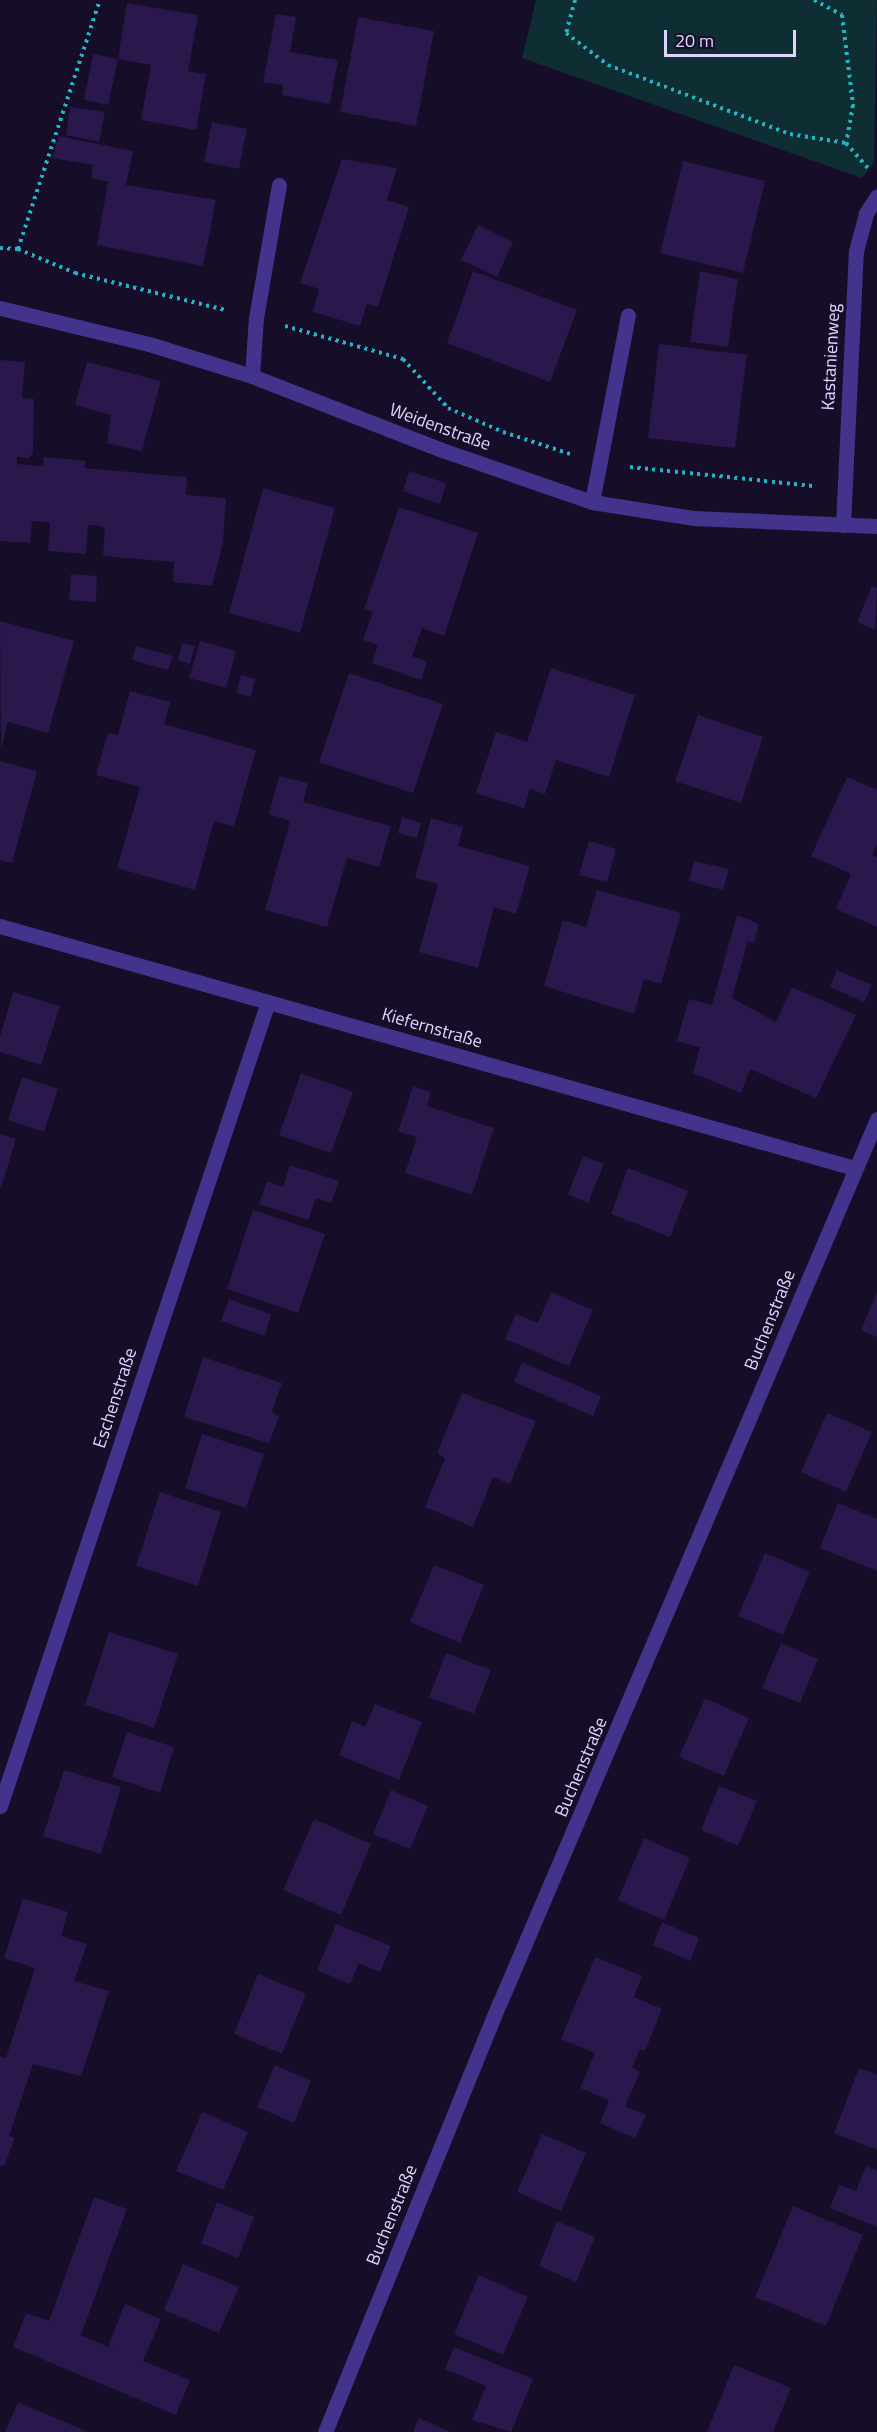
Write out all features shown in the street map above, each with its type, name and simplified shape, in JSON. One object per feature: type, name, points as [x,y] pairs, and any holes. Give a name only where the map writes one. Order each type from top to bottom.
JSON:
[{"type":"street","points":[[252,376],[256,318],[279,185]]},
{"type":"street","name":"Kastanienweg","points":[[843,525],[856,251],[866,213],[877,196]]},
{"type":"street","name":"Weidenstraße","points":[[0,308],[149,344],[252,376],[429,445],[592,502],[693,518],[877,526]]},
{"type":"street","points":[[592,502],[628,315]]},
{"type":"street","name":"Kiefernstraße","points":[[0,926],[854,1168]]},
{"type":"street","name":"Eschenstraße","points":[[0,1806],[268,1002]]},
{"type":"street","name":"Buchenstraße","points":[[325,2432],[500,2002],[734,1459],[854,1168],[877,1119]]},
{"type":"path","points":[[18,249],[100,0]]},
{"type":"path","points":[[575,0],[566,33],[608,65],[790,134],[846,143],[873,173]]},
{"type":"path","points":[[814,0],[842,15],[853,105],[846,143]]},
{"type":"path","points":[[0,248],[18,249],[75,273],[256,318],[403,359],[448,408],[503,432],[601,464],[843,489]]},
{"type":"green space","points":[[536,0],[877,0],[874,162],[862,178],[522,58]]},
{"type":"building","points":[[127,3],[198,15],[188,71],[206,74],[196,130],[141,120],[151,65],[118,59]]},
{"type":"building","points":[[276,14],[296,17],[290,52],[338,60],[330,104],[282,95],[283,85],[263,82]]},
{"type":"building","points":[[358,17],[434,31],[416,126],[340,112]]},
{"type":"building","points":[[93,54],[118,59],[108,105],[84,100]]},
{"type":"building","points":[[70,107],[105,112],[99,142],[66,135]]},
{"type":"building","points":[[212,122],[247,129],[239,169],[204,162]]},
{"type":"building","points":[[59,136],[133,151],[126,185],[216,200],[203,266],[97,245],[108,182],[115,183],[91,178],[93,165],[52,158]]},
{"type":"building","points":[[342,159],[397,168],[387,200],[409,207],[378,307],[367,304],[360,326],[313,312],[319,289],[300,283]]},
{"type":"building","points":[[683,161],[765,181],[743,273],[660,253]]},
{"type":"building","points":[[478,225],[513,242],[497,277],[461,260]]},
{"type":"building","points":[[473,271],[577,310],[550,382],[447,343]]},
{"type":"building","points":[[700,271],[738,279],[728,347],[690,342]]},
{"type":"building","points":[[659,344],[747,355],[735,448],[648,438]]},
{"type":"building","points":[[0,360],[25,362],[22,398],[34,399],[33,453],[29,458],[17,457],[17,464],[43,466],[44,457],[86,461],[84,468],[187,477],[186,495],[226,498],[223,543],[212,586],[173,582],[174,562],[103,556],[105,529],[101,526],[88,525],[86,554],[48,551],[50,523],[32,521],[30,543],[0,541]]},
{"type":"building","points":[[87,362],[161,381],[142,451],[107,443],[111,415],[75,405]]},
{"type":"building","points":[[409,471],[446,483],[440,504],[403,491]]},
{"type":"building","points":[[263,488],[335,508],[300,633],[229,613]]},
{"type":"building","points":[[399,507],[478,533],[444,636],[422,628],[412,656],[427,662],[421,680],[372,663],[378,645],[363,640],[373,612],[364,609]]},
{"type":"building","points":[[71,574],[97,576],[96,602],[69,600]]},
{"type":"building","points":[[872,586],[877,588],[875,630],[857,622]]},
{"type":"building","points":[[0,621],[74,641],[48,733],[8,722],[1,749]]},
{"type":"building","points":[[200,641],[236,651],[226,688],[189,678]]},
{"type":"building","points":[[182,643],[195,646],[190,664],[178,660]]},
{"type":"building","points":[[136,646],[173,656],[168,670],[132,660]]},
{"type":"building","points":[[551,668],[635,695],[609,777],[556,760],[545,794],[530,789],[524,808],[476,793],[496,732],[527,742]]},
{"type":"building","points":[[349,673],[443,704],[413,793],[319,762]]},
{"type":"building","points":[[241,675],[255,679],[251,697],[236,693]]},
{"type":"building","points":[[130,691],[170,702],[164,724],[256,750],[234,826],[214,821],[195,890],[117,868],[140,787],[96,775],[108,733],[118,735]]},
{"type":"building","points":[[698,715],[763,737],[741,803],[675,781]]},
{"type":"building","points":[[0,761],[37,771],[12,863],[0,860]]},
{"type":"building","points":[[279,776],[308,783],[303,802],[391,826],[379,867],[347,858],[327,927],[265,910],[290,821],[269,814]]},
{"type":"building","points":[[847,777],[877,790],[877,844],[872,855],[877,857],[877,927],[836,909],[851,874],[811,856]]},
{"type":"building","points":[[402,817],[421,823],[417,838],[398,833]]},
{"type":"building","points":[[431,818],[463,827],[458,846],[530,866],[516,914],[494,907],[478,968],[419,952],[438,884],[415,878]]},
{"type":"building","points":[[589,841],[616,849],[607,882],[579,875]]},
{"type":"building","points":[[694,861],[729,869],[723,890],[689,881]]},
{"type":"building","points":[[597,890],[681,913],[661,984],[644,979],[634,1014],[544,986],[563,920],[586,927]]},
{"type":"building","points":[[737,915],[759,924],[754,943],[748,941],[732,998],[776,1022],[792,987],[856,1015],[816,1098],[750,1069],[741,1093],[693,1073],[700,1047],[677,1041],[689,999],[712,1005]]},
{"type":"building","points":[[837,970],[872,985],[864,1002],[830,987]]},
{"type":"building","points":[[13,992],[60,1006],[41,1065],[0,1052],[0,1037]]},
{"type":"building","points":[[301,1073],[353,1092],[331,1153],[279,1135]]},
{"type":"building","points":[[22,1077],[58,1089],[44,1132],[8,1120]]},
{"type":"building","points":[[413,1086],[431,1092],[427,1106],[494,1128],[472,1195],[405,1173],[417,1137],[398,1132]]},
{"type":"building","points":[[0,1134],[16,1139],[1,1188],[0,1188]]},
{"type":"building","points":[[583,1156],[604,1164],[588,1203],[568,1194]]},
{"type":"building","points":[[290,1165],[339,1181],[331,1203],[316,1198],[308,1220],[259,1204],[267,1181],[283,1187]]},
{"type":"building","points":[[628,1168],[688,1191],[670,1237],[611,1214]]},
{"type":"building","points":[[253,1210],[325,1234],[298,1313],[227,1289]]},
{"type":"building","points":[[551,1292],[593,1310],[569,1366],[505,1339],[516,1314],[538,1323]]},
{"type":"building","points":[[877,1292],[877,1337],[861,1330]]},
{"type":"building","points":[[229,1299],[271,1314],[265,1336],[221,1321]]},
{"type":"building","points":[[203,1357],[282,1383],[272,1411],[279,1417],[269,1443],[184,1417]]},
{"type":"building","points":[[522,1362],[601,1396],[593,1416],[514,1382]]},
{"type":"building","points":[[462,1393],[536,1421],[510,1484],[493,1477],[473,1527],[425,1507],[445,1458],[437,1453]]},
{"type":"building","points":[[827,1413],[872,1432],[846,1492],[801,1472]]},
{"type":"building","points":[[202,1434],[264,1454],[246,1508],[185,1488]]},
{"type":"building","points":[[160,1492],[221,1512],[198,1586],[136,1566]]},
{"type":"building","points":[[838,1503],[877,1519],[877,1571],[820,1548]]},
{"type":"building","points":[[765,1553],[810,1572],[783,1635],[738,1616]]},
{"type":"building","points":[[434,1565],[484,1585],[460,1643],[410,1622]]},
{"type":"building","points":[[109,1632],[178,1654],[154,1728],[85,1705]]},
{"type":"building","points":[[781,1643],[818,1659],[800,1703],[762,1688]]},
{"type":"building","points":[[446,1653],[491,1670],[474,1714],[429,1697]]},
{"type":"building","points":[[705,1698],[749,1718],[724,1776],[679,1757]]},
{"type":"building","points":[[375,1704],[422,1722],[399,1780],[339,1755],[352,1721],[365,1727]]},
{"type":"building","points":[[127,1732],[174,1747],[160,1793],[112,1777]]},
{"type":"building","points":[[64,1770],[121,1787],[101,1854],[43,1836]]},
{"type":"building","points":[[719,1786],[757,1801],[738,1846],[701,1830]]},
{"type":"building","points":[[391,1790],[428,1806],[410,1849],[373,1834]]},
{"type":"building","points":[[314,1819],[371,1844],[341,1915],[283,1890]]},
{"type":"building","points":[[644,1838],[690,1858],[664,1920],[618,1900]]},
{"type":"building","points":[[23,1898],[68,1912],[61,1936],[87,1944],[74,1981],[109,1991],[81,2076],[33,2064],[9,2136],[15,2138],[4,2166],[0,2165],[0,2056],[6,2058],[35,1968],[4,1958]]},
{"type":"building","points":[[662,1922],[699,1938],[690,1961],[653,1945]]},
{"type":"building","points":[[336,1924],[391,1946],[380,1972],[359,1963],[350,1984],[317,1970]]},
{"type":"building","points":[[595,1957],[642,1976],[634,1997],[662,2009],[645,2051],[640,2049],[632,2068],[640,2072],[625,2106],[646,2115],[635,2138],[600,2123],[609,2100],[580,2088],[595,2053],[561,2039]]},
{"type":"building","points":[[258,1974],[306,1994],[282,2054],[234,2034]]},
{"type":"building","points":[[275,2065],[311,2081],[294,2123],[257,2107]]},
{"type":"building","points":[[859,2068],[877,2075],[877,2150],[834,2133]]},
{"type":"building","points":[[202,2112],[248,2132],[223,2190],[176,2171]]},
{"type":"building","points":[[542,2134],[586,2153],[561,2211],[517,2192]]},
{"type":"building","points":[[866,2166],[877,2171],[877,2227],[830,2208],[839,2185],[856,2191]]},
{"type":"building","points":[[94,2197],[127,2209],[81,2335],[116,2350],[108,2346],[125,2304],[161,2319],[143,2361],[190,2380],[176,2415],[13,2347],[26,2313],[49,2321]]},
{"type":"building","points":[[217,2202],[254,2217],[238,2258],[201,2243]]},
{"type":"building","points":[[793,2206],[863,2235],[826,2326],[755,2297]]},
{"type":"building","points":[[557,2221],[595,2237],[576,2282],[539,2266]]},
{"type":"building","points":[[183,2264],[239,2287],[219,2333],[164,2310]]},
{"type":"building","points":[[479,2275],[528,2297],[503,2355],[454,2334]]},
{"type":"building","points":[[454,2347],[533,2379],[511,2432],[472,2420],[486,2386],[445,2369]]},
{"type":"building","points":[[734,2365],[791,2388],[773,2432],[707,2432]]},
{"type":"building","points":[[18,2402],[88,2432],[5,2432]]},
{"type":"building","points":[[419,2418],[451,2432],[413,2432]]}]
